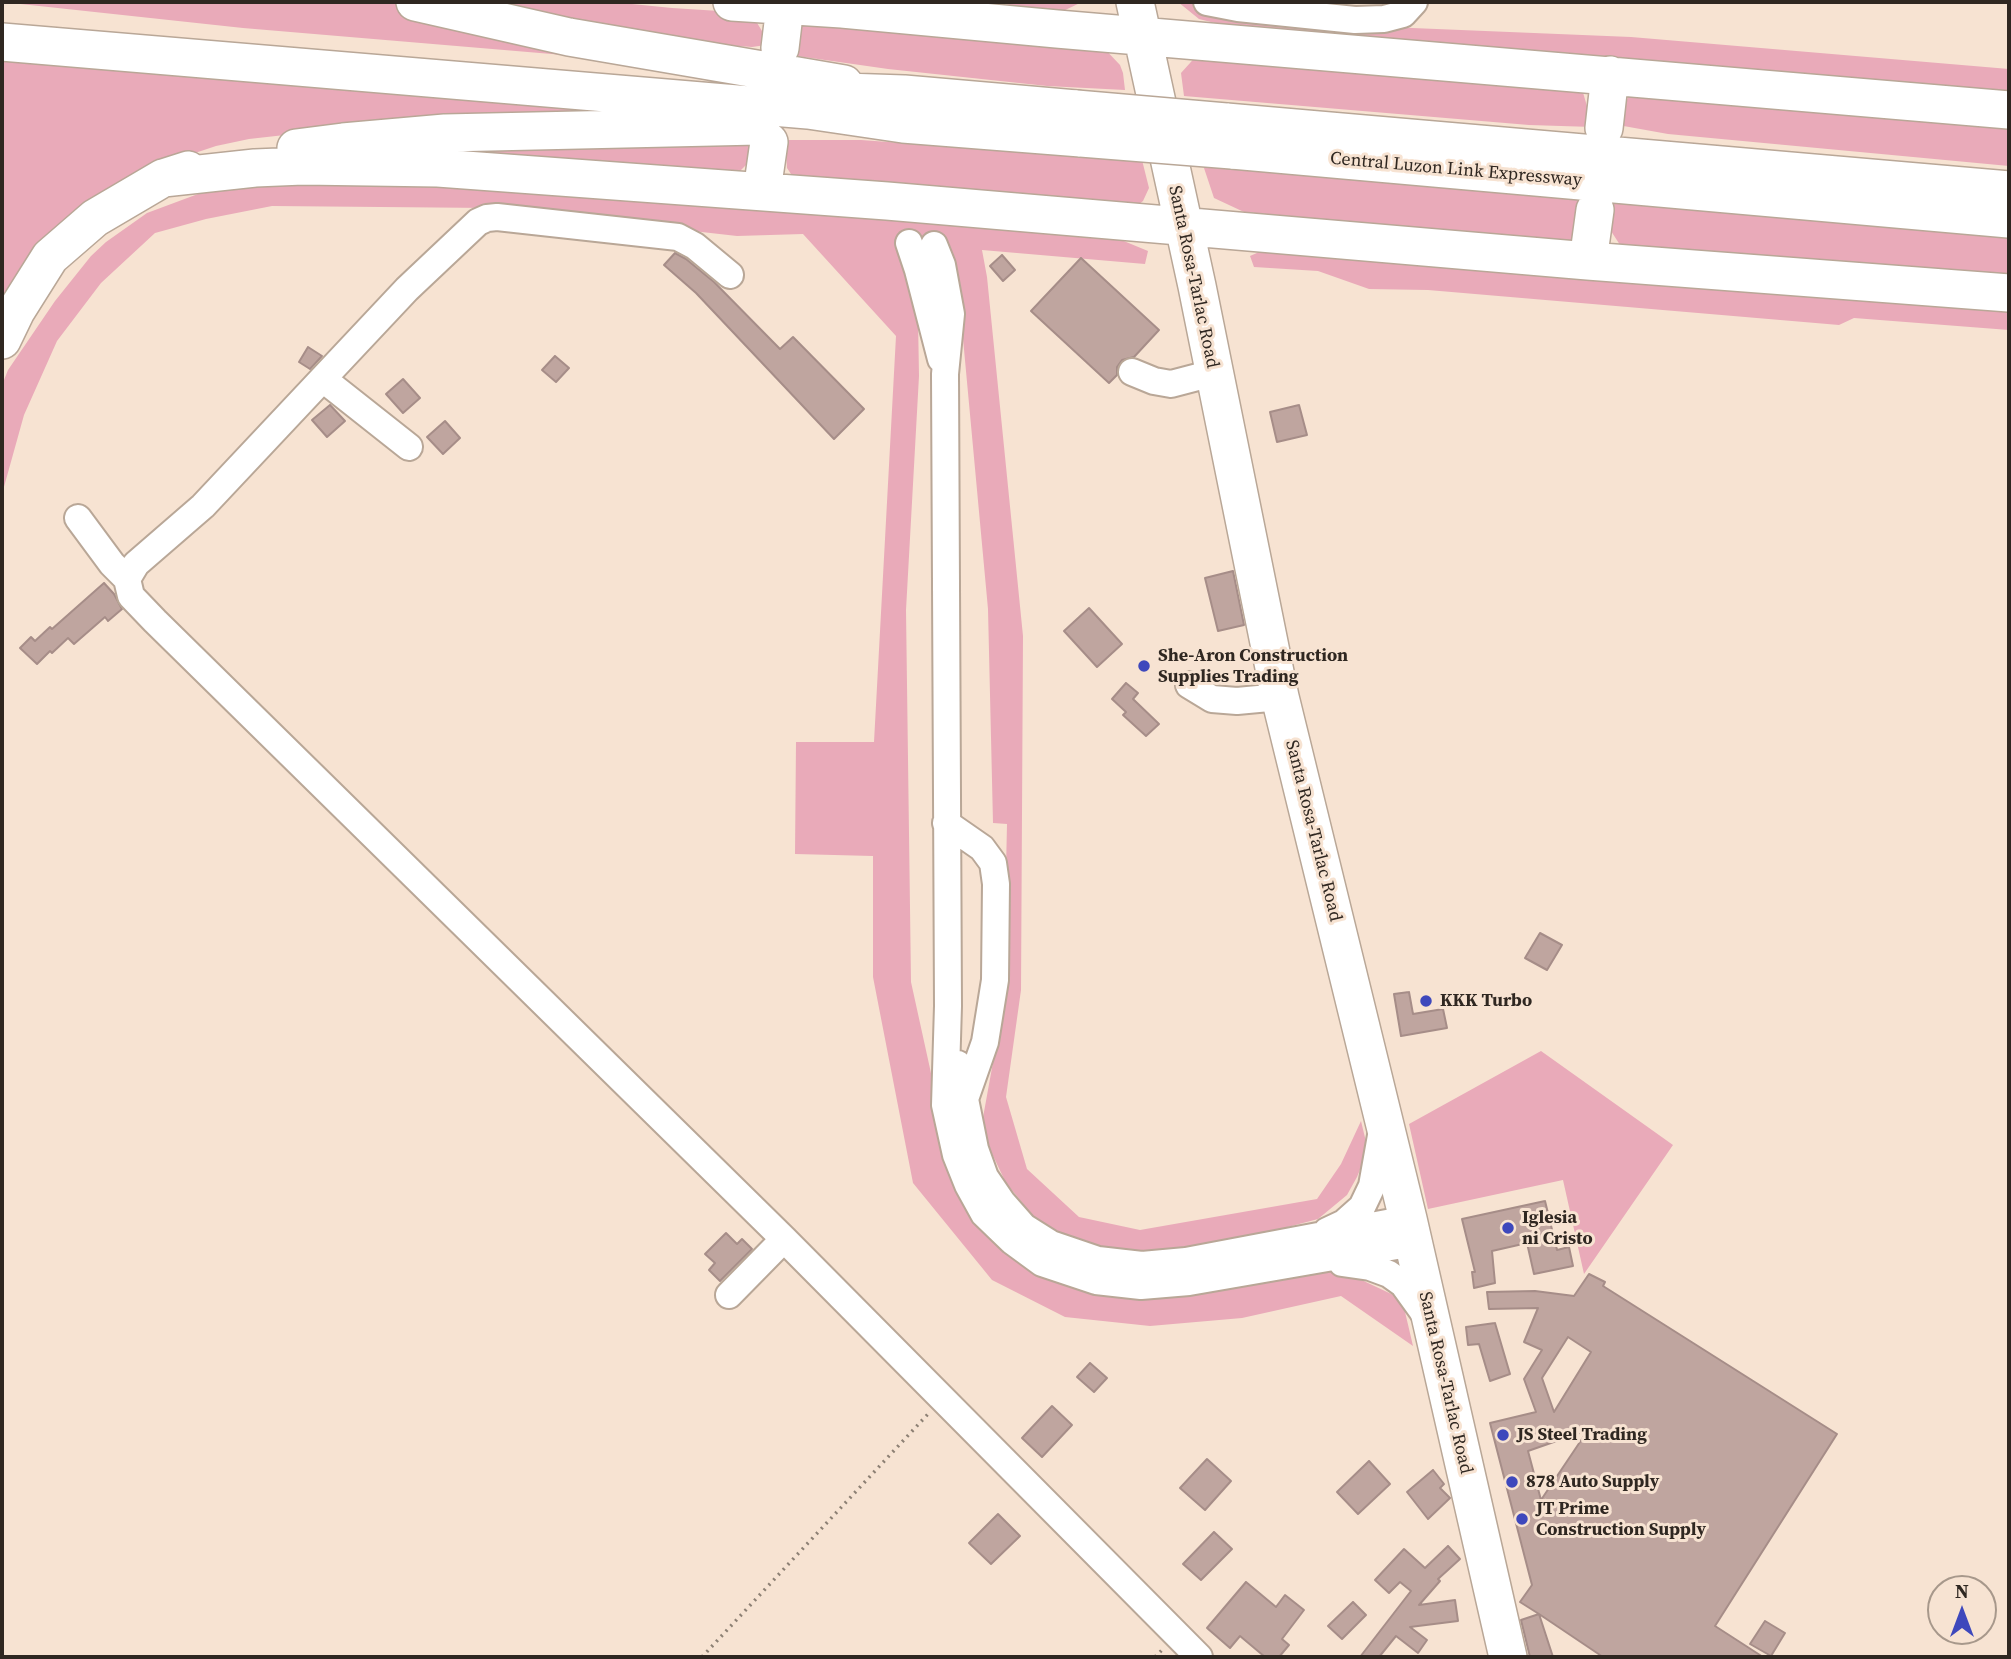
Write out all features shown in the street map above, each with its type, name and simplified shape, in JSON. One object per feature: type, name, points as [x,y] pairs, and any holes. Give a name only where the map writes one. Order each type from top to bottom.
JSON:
[{"type":"highway","points":[[415,2],[903,109]]},
{"type":"highway","points":[[734,2],[1002,23],[1139,19],[1610,75],[2009,110]]},
{"type":"highway","points":[[937,2],[1002,23]]},
{"type":"highway","points":[[780,48],[785,6]]},
{"type":"highway","name":"Santa Rosa-Tarlac Road","points":[[1139,19],[1197,286],[1280,697],[1411,1231],[1429,1320],[1508,1657]]},
{"type":"highway","points":[[17,33],[808,110],[903,109]]},
{"type":"highway","points":[[1604,128],[1610,75]]},
{"type":"highway","points":[[2,340],[16,311],[50,257],[95,218],[163,178],[224,159],[343,142],[445,133],[903,109]]},
{"type":"highway","name":"Central Luzon Link Expressway","points":[[903,109],[1229,136],[2009,190]]},
{"type":"highway","name":"Central Luzon Link Expressway","points":[[1229,136],[2009,219]]},
{"type":"highway","points":[[762,191],[769,142]]},
{"type":"highway","points":[[163,178],[279,167],[438,168],[762,191],[1588,261],[2009,293]]},
{"type":"highway","points":[[1588,261],[1594,210]]},
{"type":"street","points":[[1207,2],[1238,8],[1355,20],[1384,19],[1403,14],[1414,2]]},
{"type":"street","points":[[127,579],[136,564],[203,506],[407,289],[478,222],[497,217],[678,237],[695,246],[730,275]]},
{"type":"street","points":[[922,244],[945,374],[948,1006],[945,1105],[956,1155],[968,1185],[984,1214],[1012,1241],[1042,1263],[1096,1281],[1141,1286],[1189,1282],[1317,1249],[1411,1231]]},
{"type":"street","points":[[1132,372],[1154,381],[1171,384],[1213,373]]},
{"type":"street","points":[[323,379],[409,447]]},
{"type":"street","points":[[78,518],[112,564],[127,579],[131,596],[155,621],[784,1238],[1199,1657]]},
{"type":"street","points":[[1189,685],[1212,699],[1237,701],[1280,697]]},
{"type":"street","points":[[946,823],[982,848],[993,863],[996,884],[995,980],[985,1042],[965,1101]]},
{"type":"street","points":[[948,1006],[975,1149],[985,1177],[1024,1227],[1051,1244],[1098,1260],[1142,1265],[1317,1249],[1389,1274],[1403,1284],[1429,1320]]},
{"type":"street","points":[[1317,1249],[1362,1206],[1372,1186],[1384,1121]]},
{"type":"street","points":[[729,1296],[784,1238]]},
{"type":"path","points":[[702,1657],[943,1397]]},
{"type":"shaded area","points":[[2,2],[390,2],[694,66],[243,28]]},
{"type":"shaded area","points":[[482,2],[612,2],[751,13],[762,31],[766,45],[752,47],[712,44],[655,36]]},
{"type":"shaded area","points":[[997,2],[1082,2],[1059,13],[1042,13]]},
{"type":"shaded area","points":[[1178,2],[1206,2],[1388,27],[1631,37],[2009,69],[2009,95],[1223,25],[1199,19]]},
{"type":"shaded area","points":[[800,23],[1101,45],[1120,65],[1125,90],[1047,86],[888,69],[790,55]]},
{"type":"shaded area","points":[[1199,53],[1582,89],[1593,127],[1529,125],[1184,96],[1181,73]]},
{"type":"shaded area","points":[[2,55],[697,113],[374,125],[249,139],[216,146],[180,158],[2,315]]},
{"type":"shaded area","points":[[1636,87],[2009,117],[2009,166],[1668,134],[1618,125],[1628,97]]},
{"type":"shaded area","points":[[785,140],[861,140],[971,148],[1014,148],[1142,160],[1149,188],[1143,201],[1133,209],[795,180],[787,168]]},
{"type":"shaded area","points":[[756,142],[752,159],[735,176],[419,154],[442,144]]},
{"type":"shaded area","points":[[1203,165],[1588,194],[1578,232],[1569,242],[1555,241],[1244,212],[1214,198]]},
{"type":"shaded area","points":[[387,179],[1114,237],[1148,251],[1145,264],[982,250],[987,277],[1023,636],[1021,990],[1006,1097],[1027,1169],[1079,1217],[1140,1230],[1317,1199],[1341,1164],[1361,1121],[1368,1150],[1347,1195],[1318,1219],[1201,1250],[1150,1253],[1081,1244],[1066,1239],[1034,1217],[1006,1183],[985,1139],[982,1123],[1003,1007],[1007,824],[993,823],[988,609],[961,317],[918,318],[919,376],[906,610],[911,982],[938,1105],[972,1214],[1005,1252],[1038,1271],[1140,1295],[1187,1296],[1336,1268],[1402,1299],[1413,1346],[1341,1296],[1242,1318],[1150,1326],[1065,1317],[992,1280],[913,1183],[873,977],[873,856],[795,854],[796,742],[874,742],[896,336],[803,234],[737,236],[490,208],[272,206],[206,219],[155,233],[101,283],[57,341],[24,415],[2,494],[2,385],[8,370],[55,301],[91,256],[106,242],[147,213],[227,186]]},
{"type":"shaded area","points":[[1609,197],[2009,230],[2009,278],[1622,248],[1611,231]]},
{"type":"shaded area","points":[[1266,249],[1930,306],[2009,310],[2009,330],[1854,318],[1839,325],[1428,290],[1369,289],[1318,271],[1254,267],[1250,256]]},
{"type":"shaded area","points":[[1541,1051],[1673,1145],[1584,1274],[1563,1180],[1428,1209],[1409,1124]]},
{"type":"building","points":[[675,253],[714,282],[780,349],[793,337],[864,409],[834,439],[696,293],[664,265]]},
{"type":"building","points":[[1002,255],[1015,270],[1003,281],[990,266]]},
{"type":"building","points":[[1081,258],[1159,330],[1134,357],[1122,360],[1117,367],[1117,375],[1109,383],[1031,311]]},
{"type":"building","points":[[308,347],[322,356],[310,369],[299,362]]},
{"type":"building","points":[[555,356],[569,368],[556,382],[542,370]]},
{"type":"building","points":[[403,379],[420,398],[403,413],[386,394]]},
{"type":"building","points":[[330,405],[345,421],[327,437],[312,420]]},
{"type":"building","points":[[1299,405],[1307,435],[1277,442],[1270,412]]},
{"type":"building","points":[[445,421],[460,438],[443,454],[427,437]]},
{"type":"building","points":[[1233,571],[1244,625],[1218,631],[1205,578]]},
{"type":"building","points":[[104,583],[122,609],[108,621],[105,617],[74,644],[68,638],[37,664],[20,648],[31,637],[35,641],[50,627],[52,629]]},
{"type":"building","points":[[1089,608],[1122,644],[1097,667],[1064,631]]},
{"type":"building","points":[[1126,683],[1138,693],[1133,699],[1159,724],[1146,736],[1123,715],[1126,712],[1112,699]]},
{"type":"building","points":[[1540,933],[1562,945],[1547,970],[1525,958]]},
{"type":"building","points":[[1409,992],[1413,1014],[1443,1009],[1447,1028],[1401,1036],[1394,994]]},
{"type":"building","name":"Iglesia ni Cristo","points":[[1545,1201],[1557,1250],[1569,1247],[1573,1266],[1534,1274],[1527,1243],[1492,1251],[1495,1283],[1474,1288],[1472,1272],[1475,1272],[1462,1219]]},
{"type":"building","points":[[726,1233],[737,1244],[742,1239],[752,1249],[720,1281],[709,1270],[715,1263],[705,1254]]},
{"type":"building","points":[[1589,1274],[1605,1282],[1603,1286],[1837,1434],[1715,1626],[1763,1657],[1603,1657],[1520,1602],[1532,1585],[1490,1423],[1536,1412],[1524,1379],[1542,1350],[1524,1342],[1538,1308],[1489,1309],[1487,1292],[1535,1291],[1574,1296]],"holes":[[[1568,1337],[1591,1352],[1554,1412],[1542,1378]],[[1588,1430],[1541,1500],[1528,1451]]]},
{"type":"building","points":[[1495,1323],[1510,1374],[1490,1381],[1479,1344],[1468,1345],[1466,1327]]},
{"type":"building","points":[[1090,1363],[1107,1378],[1094,1392],[1077,1377]]},
{"type":"building","points":[[1052,1406],[1072,1425],[1042,1457],[1022,1438]]},
{"type":"building","points":[[1207,1459],[1231,1481],[1205,1510],[1180,1488]]},
{"type":"building","points":[[1369,1461],[1390,1484],[1358,1514],[1337,1492]]},
{"type":"building","points":[[1433,1470],[1444,1484],[1440,1488],[1450,1498],[1428,1519],[1407,1492]]},
{"type":"building","points":[[998,1514],[1020,1536],[991,1564],[969,1543]]},
{"type":"building","points":[[1214,1532],[1232,1549],[1201,1580],[1183,1564]]},
{"type":"building","points":[[1448,1546],[1460,1559],[1438,1579],[1440,1581],[1419,1605],[1455,1600],[1458,1621],[1410,1627],[1427,1640],[1418,1653],[1396,1636],[1379,1657],[1360,1657],[1411,1591],[1400,1582],[1389,1593],[1375,1580],[1404,1549],[1425,1568]]},
{"type":"building","points":[[1246,1582],[1276,1607],[1285,1595],[1304,1610],[1282,1639],[1289,1645],[1279,1657],[1265,1657],[1240,1636],[1230,1648],[1207,1628]]},
{"type":"building","points":[[1353,1602],[1366,1615],[1342,1639],[1328,1626]]},
{"type":"building","points":[[1539,1614],[1553,1657],[1530,1657],[1521,1620]]},
{"type":"building","points":[[1765,1621],[1785,1633],[1771,1656],[1750,1644]]},
{"type":"place","name":"She-Aron Construction Supplies Trading","points":[[1144,666]]},
{"type":"place","name":"KKK Turbo","points":[[1426,1001]]},
{"type":"place","name":"Iglesia ni Cristo","points":[[1508,1228]]},
{"type":"place","name":"JS Steel Trading","points":[[1503,1435]]},
{"type":"place","name":"878 Auto Supply","points":[[1512,1482]]},
{"type":"place","name":"JT Prime Construction Supply","points":[[1522,1519]]}]
